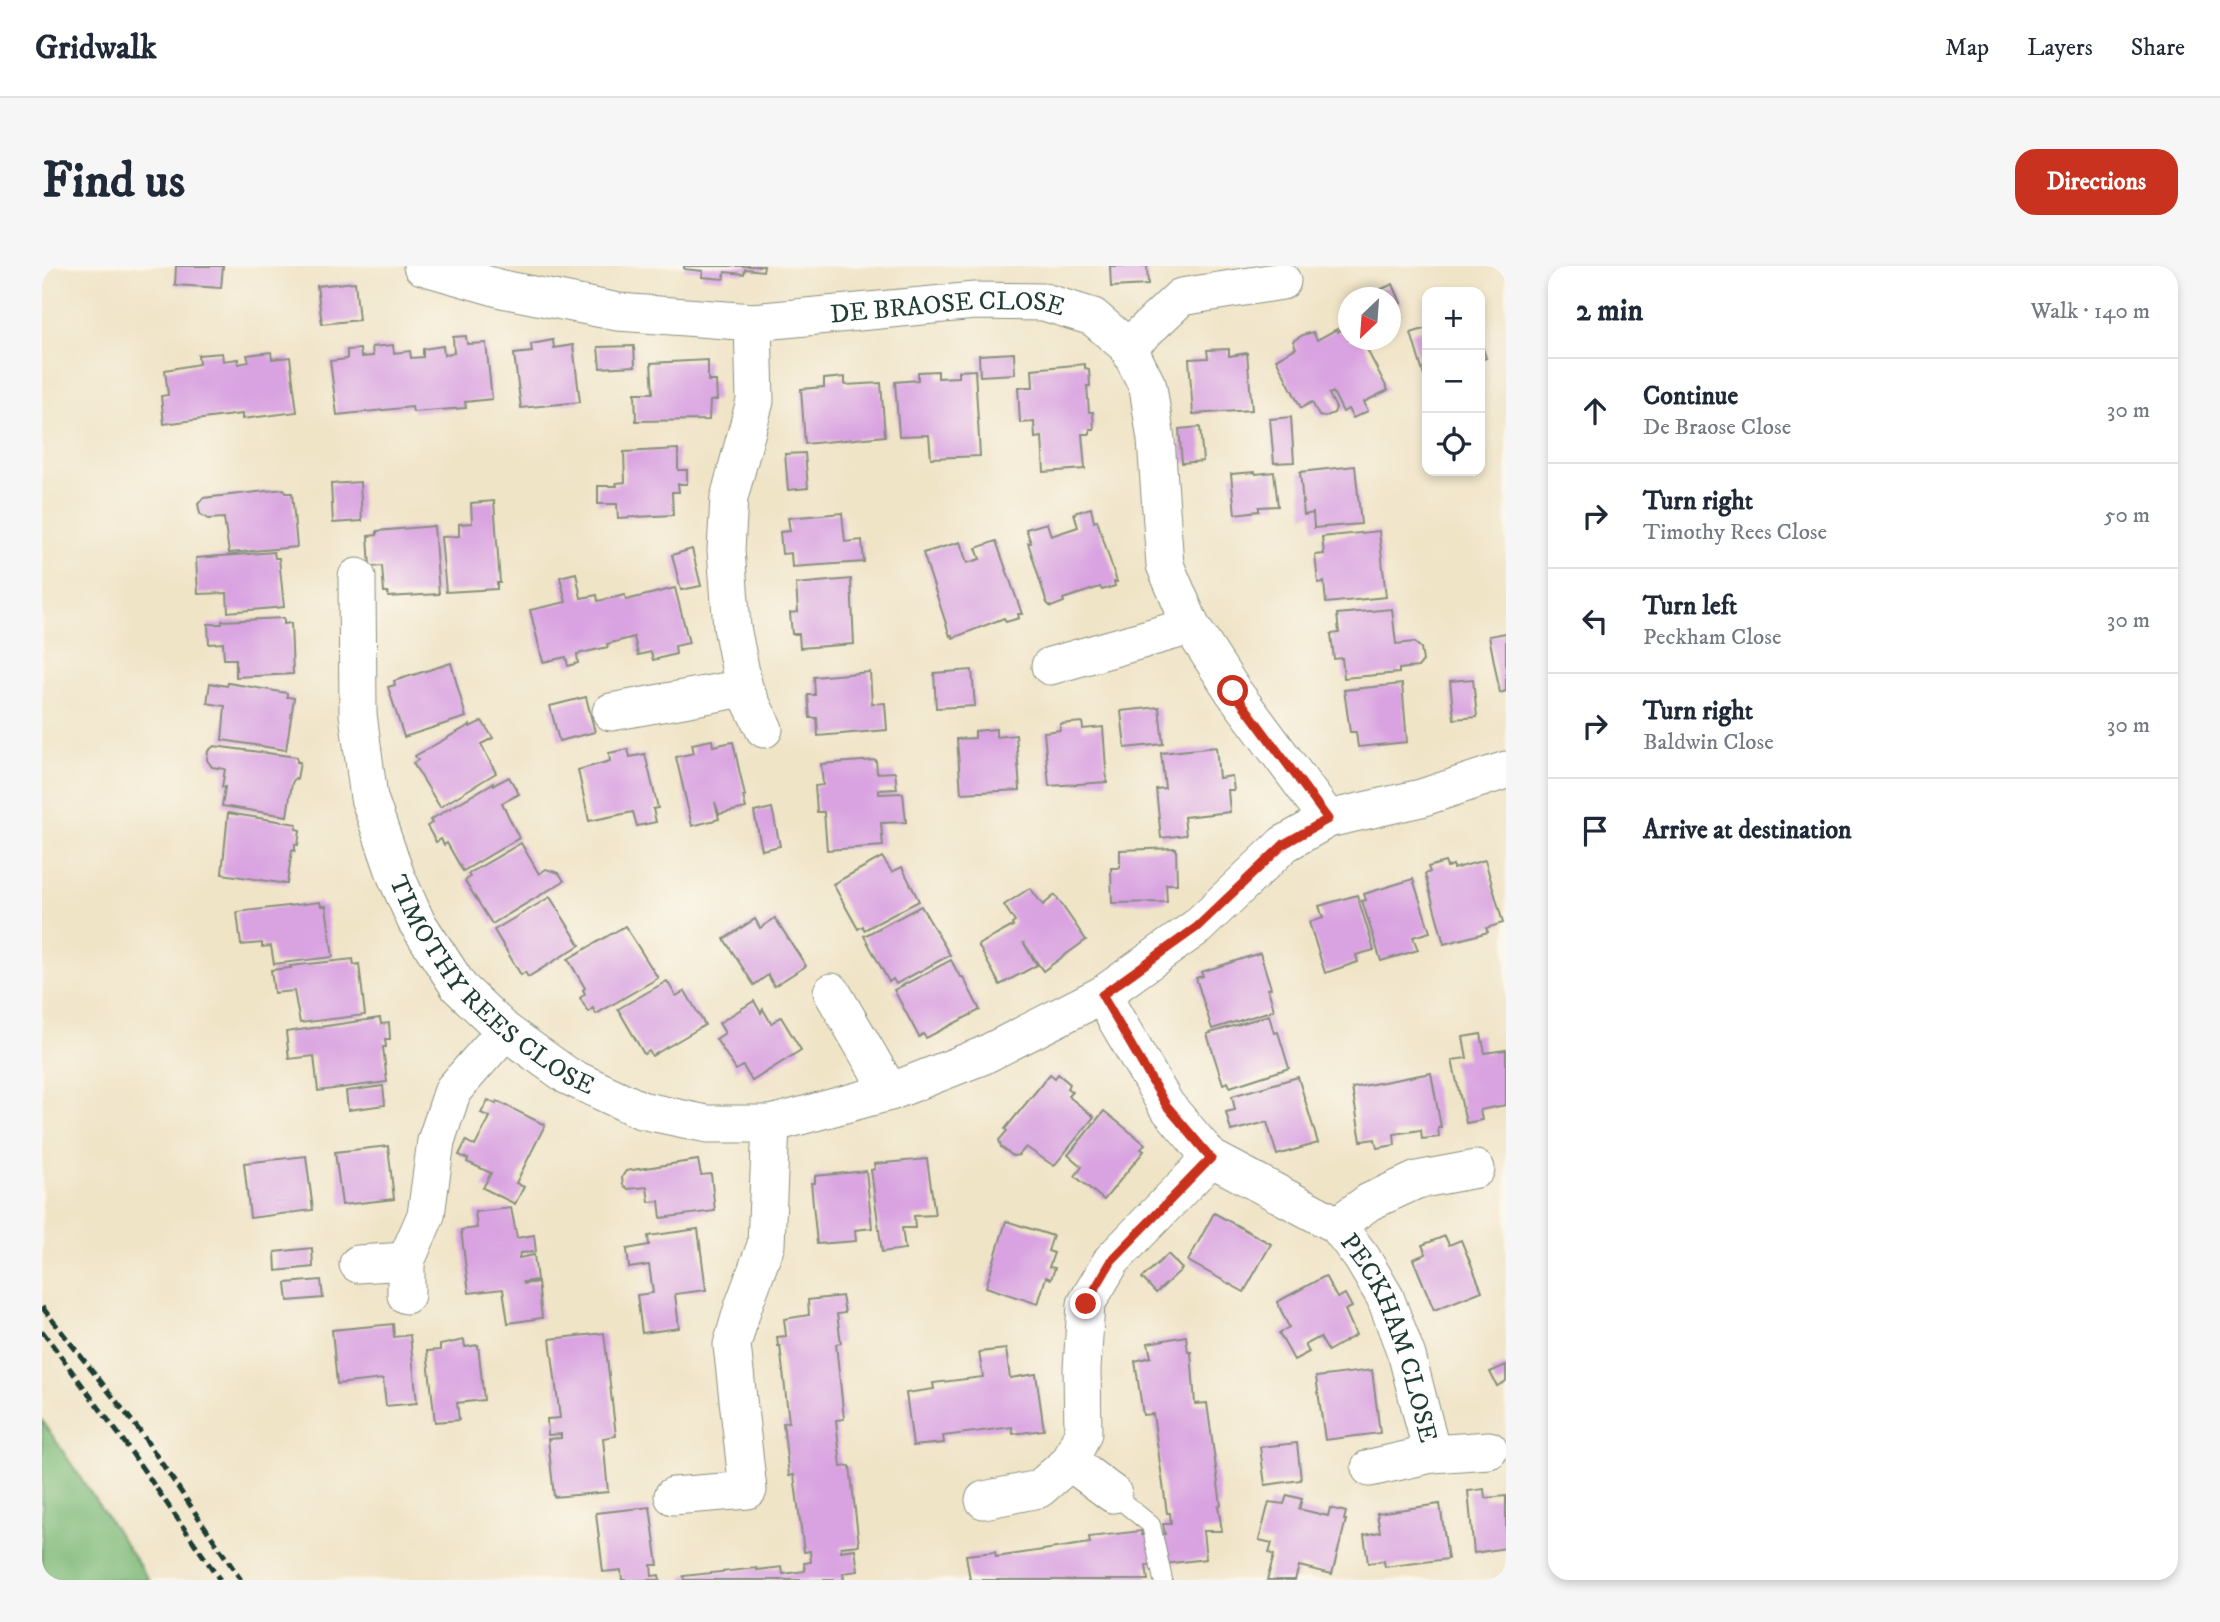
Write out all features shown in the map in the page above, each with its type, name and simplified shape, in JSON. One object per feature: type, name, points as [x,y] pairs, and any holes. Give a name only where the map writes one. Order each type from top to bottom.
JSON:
[{"type":"street","name":"DE BRAOSE CLOSE","points":[[422,266],[502,289],[618,312],[754,322],[975,301],[1044,302],[1093,317],[1128,347],[1147,387],[1156,440],[1165,565],[1191,626],[1233,691],[1328,819]]},
{"type":"street","points":[[1128,347],[1181,297],[1282,281]]},
{"type":"street","points":[[754,322],[755,401],[729,498],[726,550],[732,627],[744,688],[764,729]]},
{"type":"street","name":"TIMOTHY REES CLOSE","points":[[357,577],[358,714],[369,798],[396,876],[416,921],[459,987],[505,1031],[568,1076],[641,1110],[707,1124],[771,1124],[890,1092],[982,1056],[1102,995],[1197,927],[1284,844],[1328,819],[1421,798],[1506,770]]},
{"type":"street","points":[[1050,666],[1191,626]]},
{"type":"street","points":[[611,712],[744,688]]},
{"type":"street","points":[[832,992],[890,1092]]},
{"type":"street","name":"PECKHAM CLOSE","points":[[1102,995],[1166,1105],[1211,1158],[1337,1226],[1362,1258],[1385,1297],[1407,1356],[1432,1454]]},
{"type":"street","points":[[358,1264],[406,1278],[426,1215],[436,1141],[453,1090],[505,1031]]},
{"type":"street","points":[[673,1496],[748,1490],[732,1345],[766,1245],[771,1124]]},
{"type":"street","points":[[984,1500],[1040,1489],[1070,1462],[1083,1433],[1082,1369],[1086,1304],[1112,1260],[1211,1158]]},
{"type":"street","name":"PECKHAM CLOSE","points":[[1337,1226],[1369,1202],[1417,1180],[1476,1169]]},
{"type":"street","name":"PECKHAM CLOSE","points":[[1370,1468],[1432,1454],[1489,1450]]},
{"type":"street","points":[[1070,1462],[1113,1494]]},
{"type":"lane","points":[[1113,1494],[1151,1525],[1163,1580]]},
{"type":"green space","points":[[42,1420],[149,1580],[42,1580]]},
{"type":"building","points":[[176,266],[223,266],[221,288],[175,285]]},
{"type":"building","points":[[684,266],[764,266],[763,271],[745,269],[744,274],[725,272],[724,279],[702,277],[703,271],[684,269]]},
{"type":"building","points":[[1110,266],[1147,266],[1148,285],[1111,287]]},
{"type":"building","points":[[355,282],[359,320],[322,324],[317,286]]},
{"type":"building","points":[[1337,329],[1338,350],[1367,350],[1388,390],[1364,402],[1368,411],[1353,418],[1348,409],[1343,412],[1333,392],[1329,394],[1336,408],[1334,413],[1319,416],[1312,402],[1301,408],[1276,359],[1296,348],[1293,341],[1303,335],[1313,332],[1317,340]]},
{"type":"building","points":[[1422,330],[1422,369],[1411,333]]},
{"type":"building","points":[[466,336],[467,344],[486,343],[492,399],[465,402],[466,408],[413,412],[412,407],[337,415],[330,361],[347,359],[347,350],[360,349],[361,357],[373,356],[372,347],[393,345],[394,353],[410,351],[411,358],[423,357],[423,349],[443,346],[444,355],[454,353],[453,337]]},
{"type":"building","points":[[553,340],[554,348],[573,345],[580,402],[521,408],[514,354],[532,352],[531,344]]},
{"type":"building","points":[[634,346],[635,366],[600,368],[598,347]]},
{"type":"building","points":[[1229,349],[1229,356],[1247,353],[1252,410],[1193,414],[1189,359],[1208,358],[1207,350]]},
{"type":"building","points":[[271,352],[272,359],[290,357],[297,412],[242,419],[242,414],[164,424],[161,396],[168,395],[165,370],[199,364],[198,355],[222,353],[223,361],[238,359],[238,364],[249,362],[247,355]]},
{"type":"building","points":[[1014,353],[1015,374],[980,376],[979,355]]},
{"type":"building","points":[[708,360],[708,381],[716,381],[717,400],[710,401],[709,420],[636,421],[635,393],[653,393],[651,363]]},
{"type":"building","points":[[1085,364],[1085,368],[1089,369],[1089,412],[1093,412],[1094,429],[1090,429],[1090,434],[1082,434],[1085,469],[1044,472],[1042,437],[1035,438],[1034,422],[1020,423],[1018,387],[1033,387],[1032,369]]},
{"type":"building","points":[[975,370],[980,456],[931,458],[929,435],[899,436],[895,382],[918,380],[918,372],[938,371],[938,378],[958,377],[958,371]]},
{"type":"building","points":[[845,377],[845,385],[881,383],[885,436],[805,444],[801,389],[824,387],[824,379]]},
{"type":"building","points":[[1291,417],[1294,462],[1274,463],[1270,419]]},
{"type":"building","points":[[1200,427],[1203,461],[1182,463],[1179,429]]},
{"type":"building","points":[[678,449],[678,470],[687,470],[687,484],[678,484],[679,492],[672,492],[673,515],[618,518],[617,504],[598,504],[598,486],[617,486],[616,483],[625,482],[624,452]]},
{"type":"building","points":[[805,453],[808,488],[788,490],[785,454]]},
{"type":"building","points":[[1355,466],[1361,524],[1314,528],[1313,513],[1304,515],[1300,472]]},
{"type":"building","points":[[1274,472],[1278,506],[1259,507],[1259,511],[1235,514],[1231,474]]},
{"type":"building","points":[[360,482],[362,521],[333,523],[331,484]]},
{"type":"building","points":[[284,489],[285,493],[292,493],[297,547],[229,553],[224,518],[208,519],[200,514],[198,504],[203,498]]},
{"type":"building","points":[[494,501],[500,583],[497,583],[497,589],[446,592],[441,537],[459,536],[459,524],[472,523],[471,503]]},
{"type":"building","points":[[1091,508],[1117,582],[1114,582],[1115,586],[1102,590],[1100,587],[1063,599],[1064,602],[1051,607],[1047,603],[1026,529],[1047,523],[1051,536],[1078,527],[1074,513]]},
{"type":"building","points":[[842,513],[845,542],[862,540],[864,562],[792,567],[791,553],[782,554],[780,532],[790,531],[788,518]]},
{"type":"building","points":[[434,526],[439,594],[388,597],[388,592],[384,592],[382,566],[370,567],[368,536],[377,535],[377,531]]},
{"type":"building","points":[[1379,531],[1386,597],[1326,603],[1324,582],[1318,583],[1315,555],[1324,554],[1322,537]]},
{"type":"building","points":[[996,541],[1022,614],[1018,614],[1019,618],[1006,622],[1004,618],[953,638],[950,636],[923,553],[960,542],[967,563],[980,559],[976,548]]},
{"type":"building","points":[[692,549],[701,586],[681,590],[672,555]]},
{"type":"building","points":[[274,552],[275,558],[279,558],[284,607],[228,612],[227,593],[198,594],[196,558]]},
{"type":"building","points":[[576,573],[581,598],[597,595],[598,601],[625,595],[626,600],[675,588],[689,643],[675,646],[676,654],[653,660],[651,652],[638,655],[634,637],[607,644],[608,647],[577,654],[578,663],[568,666],[566,657],[543,662],[530,610],[566,602],[560,577]]},
{"type":"building","points":[[851,579],[854,644],[800,648],[799,634],[792,634],[790,613],[798,612],[796,584]]},
{"type":"building","points":[[1392,609],[1396,644],[1414,642],[1421,648],[1423,661],[1418,667],[1399,669],[1399,673],[1344,678],[1342,658],[1334,659],[1331,634],[1339,633],[1337,614]]},
{"type":"building","points":[[284,618],[284,624],[291,623],[293,674],[236,677],[236,659],[224,659],[223,643],[209,644],[208,624]]},
{"type":"building","points":[[1506,633],[1506,691],[1500,693],[1489,636]]},
{"type":"building","points":[[451,663],[466,717],[404,737],[388,687],[395,685],[394,681]]},
{"type":"building","points":[[972,670],[975,706],[936,708],[934,673]]},
{"type":"building","points":[[870,672],[872,704],[885,703],[887,730],[818,736],[817,718],[810,718],[808,695],[815,695],[814,677]]},
{"type":"building","points":[[1473,679],[1477,717],[1454,719],[1450,681]]},
{"type":"building","points":[[210,683],[227,686],[228,683],[287,693],[287,697],[294,698],[286,750],[222,740],[225,706],[207,703]]},
{"type":"building","points":[[1402,684],[1407,742],[1358,747],[1356,732],[1350,732],[1344,690]]},
{"type":"building","points":[[586,697],[595,732],[559,741],[550,706]]},
{"type":"building","points":[[1159,707],[1163,744],[1125,748],[1121,711]]},
{"type":"building","points":[[482,721],[493,738],[481,744],[496,773],[440,807],[413,763],[418,760],[415,756]]},
{"type":"building","points":[[1082,722],[1083,729],[1103,727],[1107,782],[1049,786],[1044,732],[1060,730],[1060,724]]},
{"type":"building","points":[[996,729],[996,737],[1016,735],[1020,790],[961,793],[957,739],[975,738],[975,731]]},
{"type":"building","points":[[712,740],[713,746],[733,742],[746,808],[719,814],[715,802],[719,819],[692,826],[676,757],[694,753],[692,744]]},
{"type":"building","points":[[214,746],[297,757],[297,762],[300,762],[297,779],[292,783],[287,816],[222,806],[225,769],[212,767],[207,760],[208,751]]},
{"type":"building","points":[[1216,747],[1219,778],[1232,776],[1234,790],[1228,790],[1230,812],[1184,817],[1186,835],[1161,838],[1156,789],[1165,788],[1161,753]]},
{"type":"building","points":[[628,749],[630,757],[645,754],[658,808],[653,809],[656,822],[637,826],[633,812],[589,821],[578,770],[610,761],[609,753]]},
{"type":"building","points":[[876,760],[877,773],[895,772],[897,789],[879,790],[879,794],[903,793],[906,822],[881,823],[883,846],[827,850],[824,812],[817,812],[815,786],[823,785],[821,764]]},
{"type":"building","points":[[509,777],[519,794],[502,803],[519,838],[463,871],[447,843],[444,845],[441,839],[436,842],[427,826],[432,823],[430,820],[493,783],[494,785]]},
{"type":"building","points":[[772,808],[780,846],[762,850],[754,812]]},
{"type":"building","points":[[228,813],[297,824],[296,829],[300,830],[298,845],[295,844],[295,851],[292,850],[287,884],[222,874]]},
{"type":"building","points":[[521,843],[539,874],[546,869],[559,873],[564,881],[492,924],[465,881],[470,877],[468,874]]},
{"type":"building","points":[[1176,848],[1177,884],[1166,884],[1167,902],[1112,903],[1111,868],[1120,868],[1120,850]]},
{"type":"building","points":[[882,857],[892,872],[902,867],[919,901],[864,930],[863,926],[858,929],[833,884]]},
{"type":"building","points":[[1485,860],[1503,923],[1486,928],[1488,932],[1444,944],[1425,874],[1430,872],[1428,867],[1445,862],[1447,867],[1453,865],[1453,869]]},
{"type":"building","points":[[1413,879],[1430,932],[1413,937],[1418,950],[1381,961],[1362,901],[1366,900],[1364,894]]},
{"type":"building","points":[[1030,888],[1043,905],[1055,895],[1086,940],[1043,971],[1023,942],[1037,965],[1000,985],[978,945],[1013,926],[1015,922],[1004,905]]},
{"type":"building","points":[[1357,895],[1374,950],[1356,955],[1358,962],[1325,973],[1309,922],[1323,918],[1319,906]]},
{"type":"building","points":[[550,897],[580,945],[528,977],[525,972],[521,975],[494,930]]},
{"type":"building","points":[[320,902],[321,906],[326,906],[333,957],[274,964],[271,946],[262,947],[262,943],[241,945],[237,912]]},
{"type":"building","points":[[921,906],[950,955],[896,984],[893,979],[889,982],[864,936]]},
{"type":"building","points":[[775,918],[806,966],[774,986],[768,975],[754,985],[724,939],[755,919],[760,928]]},
{"type":"building","points":[[625,926],[658,978],[596,1014],[593,1008],[588,1012],[580,998],[585,994],[585,988],[568,959]]},
{"type":"building","points":[[1260,953],[1271,988],[1268,989],[1274,1010],[1212,1029],[1196,978],[1203,976],[1201,972]]},
{"type":"building","points":[[353,959],[354,965],[359,964],[365,1015],[300,1023],[294,991],[274,993],[271,970]]},
{"type":"building","points":[[951,960],[980,1010],[926,1038],[923,1034],[919,1037],[894,990]]},
{"type":"building","points":[[667,981],[676,996],[685,991],[705,1025],[652,1056],[649,1051],[644,1054],[618,1009]]},
{"type":"building","points":[[754,1001],[761,1013],[763,1009],[771,1023],[781,1017],[801,1050],[752,1081],[743,1066],[736,1070],[716,1039],[725,1033],[719,1023]]},
{"type":"building","points":[[1269,1015],[1274,1033],[1278,1032],[1289,1068],[1230,1087],[1228,1082],[1223,1084],[1207,1034]]},
{"type":"building","points":[[380,1018],[381,1024],[389,1023],[390,1039],[385,1039],[386,1047],[383,1047],[387,1082],[318,1091],[314,1056],[289,1059],[286,1032]]},
{"type":"building","points":[[1481,1034],[1485,1053],[1506,1050],[1506,1105],[1480,1110],[1482,1120],[1466,1123],[1452,1060],[1467,1058],[1463,1037]]},
{"type":"building","points":[[1431,1073],[1441,1127],[1438,1127],[1439,1137],[1422,1139],[1421,1130],[1394,1134],[1395,1145],[1377,1148],[1375,1139],[1361,1141],[1352,1088]]},
{"type":"building","points":[[1050,1074],[1055,1078],[1058,1074],[1070,1084],[1067,1088],[1072,1092],[1068,1096],[1094,1117],[1054,1166],[1026,1147],[1019,1155],[1013,1156],[1001,1147],[999,1140]]},
{"type":"building","points":[[1298,1077],[1318,1143],[1277,1155],[1267,1122],[1231,1131],[1226,1112],[1235,1110],[1232,1096]]},
{"type":"building","points":[[383,1086],[385,1105],[348,1110],[346,1091]]},
{"type":"building","points":[[488,1100],[496,1104],[497,1101],[545,1125],[516,1183],[524,1187],[515,1204],[483,1188],[491,1173],[467,1162],[468,1159],[459,1155],[466,1141],[475,1146],[490,1117],[481,1113]]},
{"type":"building","points":[[1104,1111],[1145,1144],[1141,1149],[1144,1151],[1104,1200],[1075,1176],[1082,1167],[1068,1155]]},
{"type":"building","points":[[388,1146],[394,1199],[342,1205],[335,1152]]},
{"type":"building","points":[[306,1156],[313,1210],[250,1218],[244,1163]]},
{"type":"building","points":[[927,1159],[935,1215],[914,1216],[915,1228],[902,1228],[905,1249],[882,1252],[871,1170],[875,1169],[874,1164]]},
{"type":"building","points":[[698,1160],[701,1175],[711,1174],[715,1211],[661,1218],[659,1201],[649,1202],[647,1187],[628,1189],[623,1185],[622,1177],[626,1171]]},
{"type":"building","points":[[866,1171],[872,1228],[855,1230],[856,1241],[817,1244],[811,1183],[815,1183],[815,1176]]},
{"type":"building","points":[[511,1208],[517,1238],[534,1235],[536,1252],[520,1253],[519,1258],[534,1255],[537,1280],[523,1282],[538,1282],[542,1318],[508,1323],[503,1289],[469,1293],[461,1230],[477,1228],[475,1212]]},
{"type":"building","points":[[1214,1213],[1271,1244],[1244,1292],[1188,1261]]},
{"type":"building","points":[[1006,1221],[1053,1236],[1048,1251],[1054,1253],[1049,1267],[1055,1268],[1051,1279],[1046,1277],[1038,1304],[986,1287]]},
{"type":"building","points":[[698,1229],[706,1290],[675,1294],[679,1328],[642,1333],[637,1295],[653,1293],[649,1265],[629,1268],[627,1249],[649,1245],[648,1236]]},
{"type":"building","points":[[1445,1236],[1449,1245],[1461,1240],[1482,1291],[1434,1310],[1413,1259],[1426,1254],[1422,1245]]},
{"type":"building","points":[[312,1248],[313,1267],[276,1271],[275,1252]]},
{"type":"building","points":[[1168,1254],[1182,1269],[1156,1293],[1142,1278]]},
{"type":"building","points":[[1325,1276],[1337,1298],[1345,1294],[1352,1307],[1345,1310],[1356,1335],[1328,1351],[1320,1337],[1305,1345],[1309,1352],[1294,1360],[1279,1333],[1289,1327],[1277,1302]]},
{"type":"building","points":[[321,1280],[323,1298],[288,1301],[286,1283]]},
{"type":"building","points":[[842,1296],[845,1313],[837,1314],[841,1343],[836,1344],[844,1419],[836,1420],[841,1467],[850,1466],[859,1545],[841,1547],[841,1551],[855,1549],[858,1571],[843,1573],[844,1580],[684,1580],[683,1576],[757,1568],[782,1567],[783,1574],[805,1571],[804,1563],[811,1562],[810,1551],[804,1552],[794,1475],[789,1476],[783,1423],[789,1422],[777,1337],[786,1336],[784,1319],[809,1315],[808,1300]]},
{"type":"building","points":[[393,1324],[394,1337],[410,1335],[417,1403],[386,1406],[383,1379],[337,1384],[332,1330]]},
{"type":"building","points":[[604,1333],[616,1436],[603,1438],[608,1492],[554,1497],[548,1439],[561,1438],[561,1434],[548,1435],[547,1419],[560,1418],[550,1339]]},
{"type":"building","points":[[1186,1336],[1188,1352],[1191,1352],[1195,1404],[1207,1403],[1221,1505],[1218,1506],[1222,1531],[1203,1531],[1206,1559],[1146,1566],[1148,1580],[970,1580],[966,1555],[995,1552],[996,1557],[1090,1543],[1089,1537],[1141,1531],[1142,1535],[1165,1534],[1163,1524],[1171,1524],[1170,1513],[1167,1513],[1153,1414],[1143,1415],[1135,1361],[1151,1357],[1148,1343]]},
{"type":"building","points":[[464,1340],[465,1347],[478,1345],[484,1400],[457,1403],[459,1420],[435,1422],[427,1351],[440,1350],[440,1345]]},
{"type":"building","points":[[1006,1349],[1010,1378],[1036,1374],[1044,1430],[1013,1434],[1012,1427],[943,1436],[944,1443],[913,1446],[906,1393],[934,1389],[933,1383],[983,1377],[979,1352]]},
{"type":"building","points":[[1506,1365],[1506,1381],[1497,1386],[1490,1372]]},
{"type":"building","points":[[1372,1370],[1380,1433],[1325,1440],[1316,1377]]},
{"type":"building","points":[[1297,1443],[1301,1480],[1265,1485],[1260,1447]]},
{"type":"building","points":[[1484,1489],[1485,1498],[1506,1496],[1506,1548],[1474,1553],[1468,1491]]},
{"type":"building","points":[[1287,1495],[1302,1499],[1299,1509],[1328,1516],[1330,1508],[1346,1512],[1332,1574],[1299,1566],[1295,1580],[1267,1580],[1274,1555],[1269,1553],[1272,1543],[1259,1540],[1269,1502],[1284,1504]]},
{"type":"building","points":[[1440,1504],[1448,1559],[1385,1567],[1384,1561],[1368,1563],[1364,1535],[1380,1532],[1377,1513]]},
{"type":"building","points":[[650,1507],[658,1565],[651,1565],[652,1576],[659,1575],[660,1580],[622,1580],[621,1570],[603,1572],[596,1513]]},
{"type":"railway","points":[[42,1307],[139,1430],[241,1580]]},
{"type":"railway","points":[[42,1331],[120,1436],[220,1580]]},
{"type":"route","points":[[1086,1304],[1112,1260],[1211,1158],[1166,1105],[1102,995],[1197,927],[1284,844],[1328,819],[1233,691]]}]
